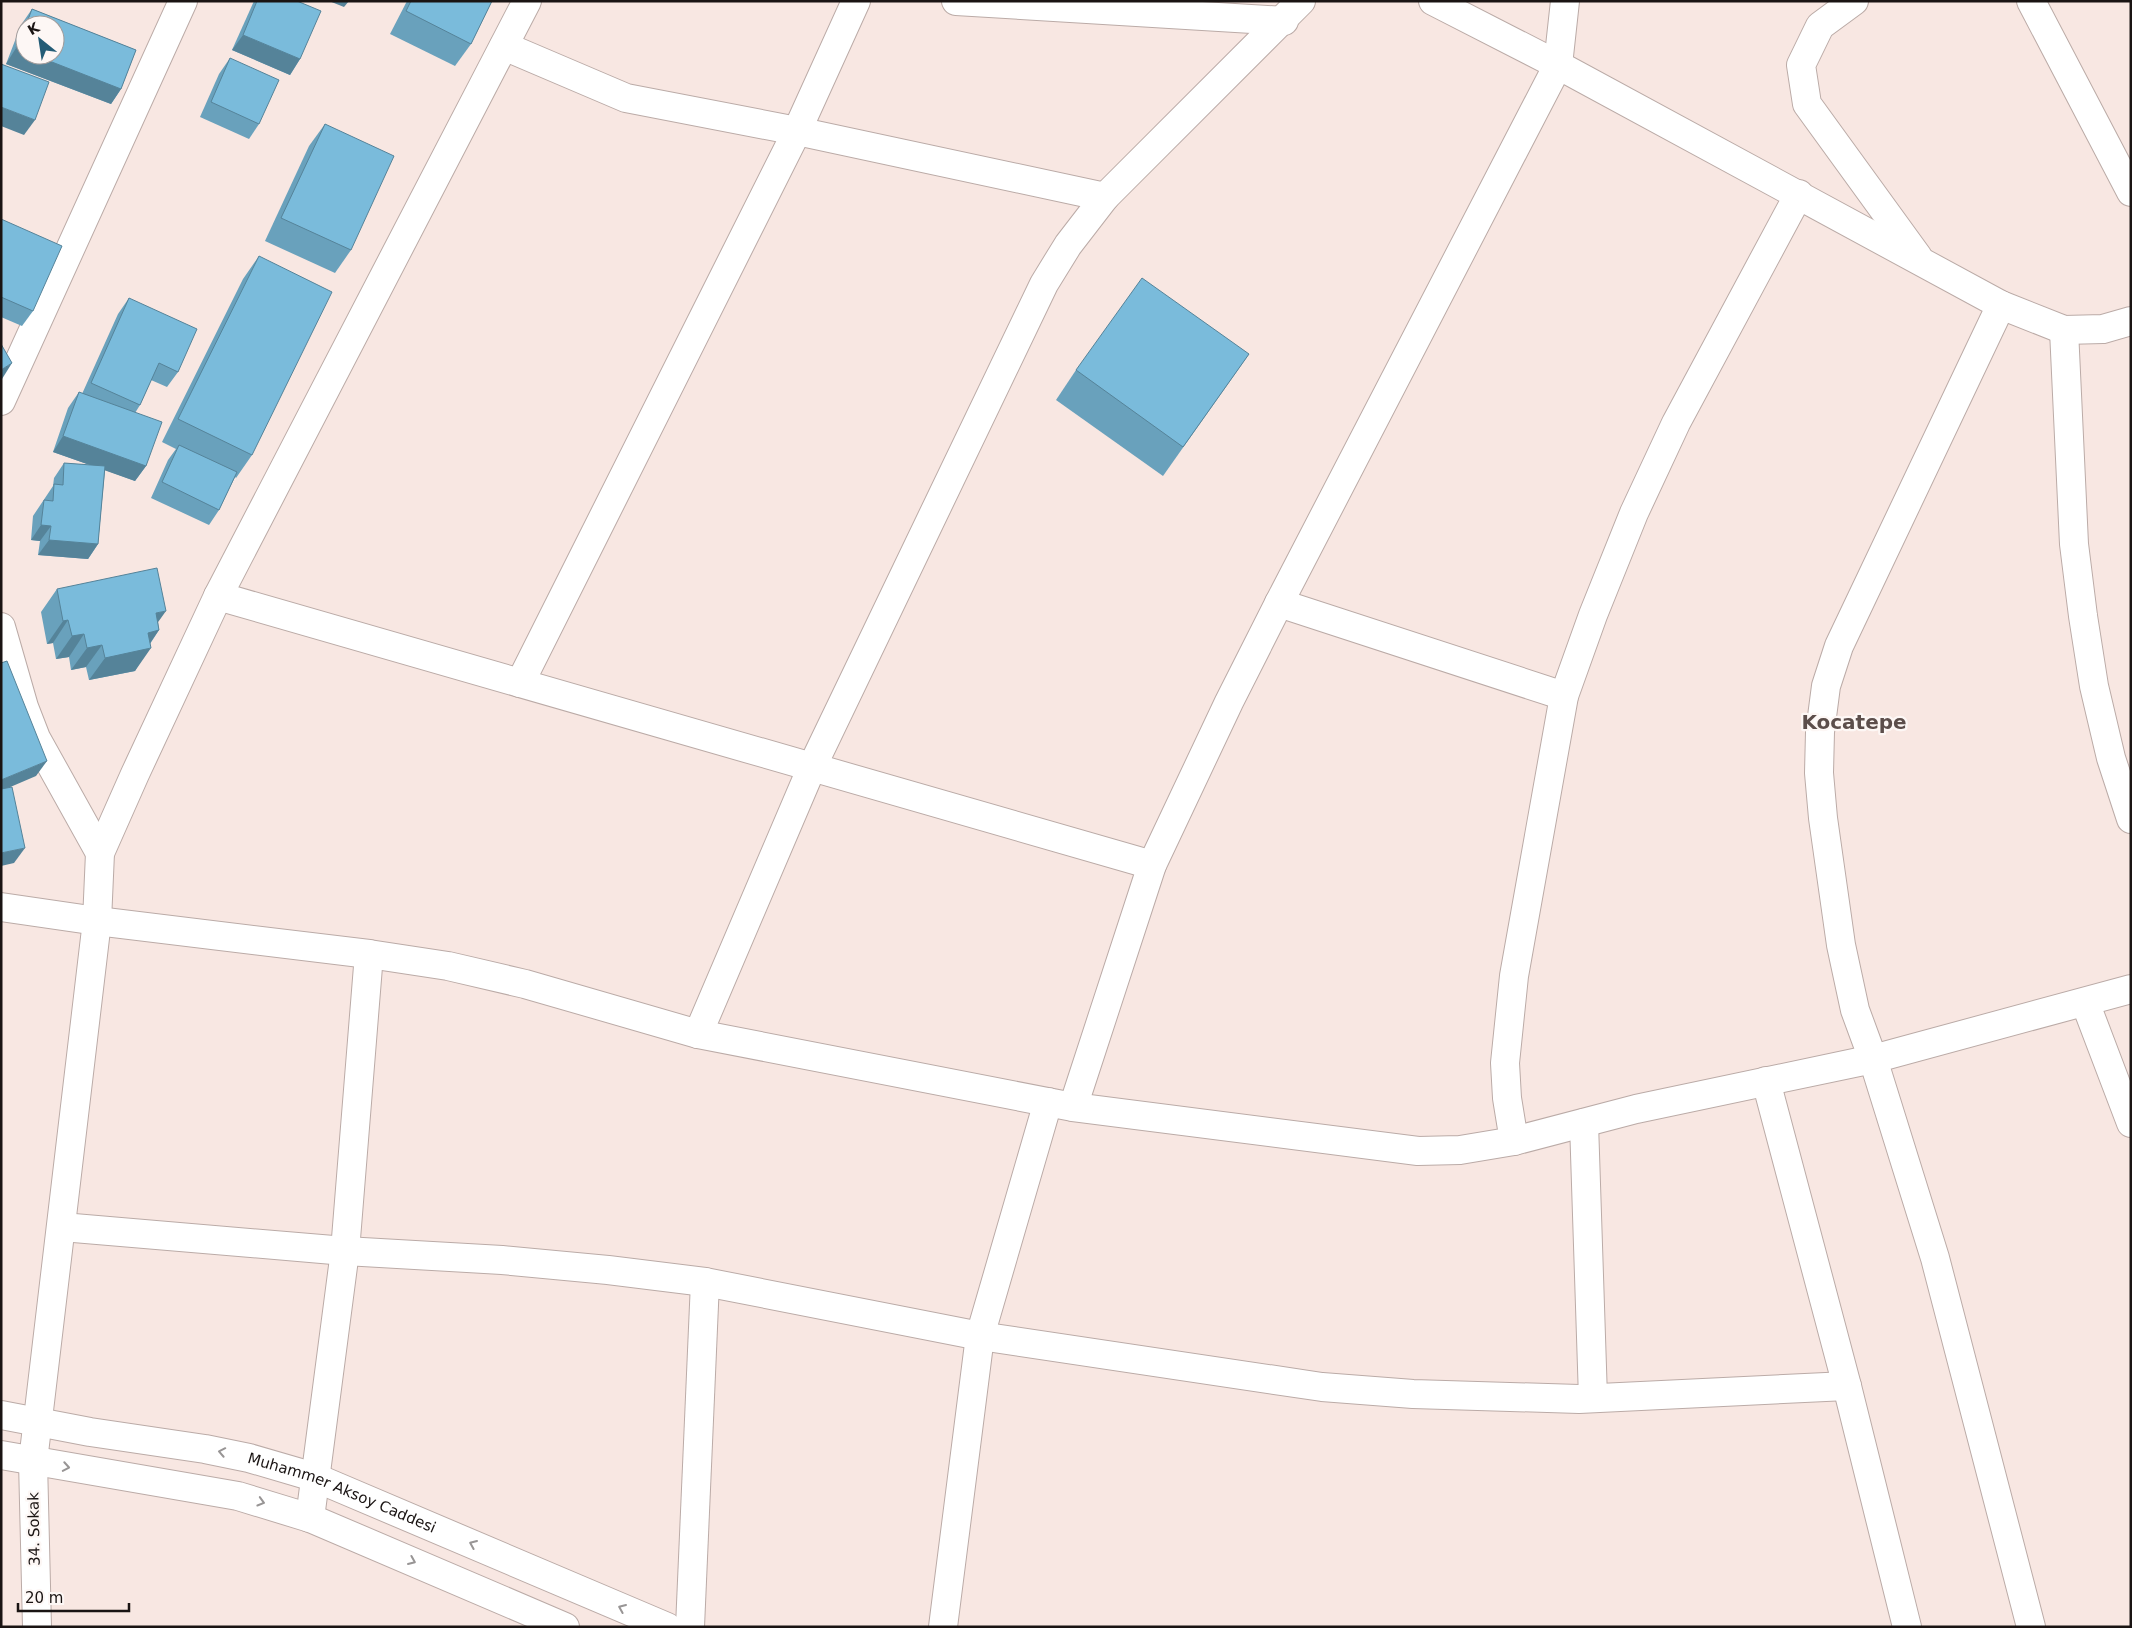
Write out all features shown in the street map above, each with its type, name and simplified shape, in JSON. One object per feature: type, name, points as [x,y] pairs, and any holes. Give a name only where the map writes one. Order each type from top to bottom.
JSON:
[{"type":"street","points":[[1,401],[183,1]]},
{"type":"street","points":[[100,853],[218,596],[527,1]]},
{"type":"street","points":[[520,683],[796,131],[856,1]]},
{"type":"street","points":[[956,1],[1293,11]]},
{"type":"street","points":[[1433,1],[1558,65],[2001,304],[2064,330],[2103,329],[2131,321]]},
{"type":"street","points":[[943,1627],[980,1336],[1060,1105],[1152,865],[1225,710],[1558,65],[1565,1]]},
{"type":"street","points":[[1854,1],[1820,26],[1801,65],[1807,104],[1923,263]]},
{"type":"street","points":[[2031,1],[2131,192]]},
{"type":"street","points":[[698,1034],[812,767],[1044,284],[1068,245],[1105,198],[1293,11]]},
{"type":"street","points":[[504,46],[626,98],[796,131],[1105,198]]},
{"type":"street","points":[[1514,1141],[1507,1098],[1505,1062],[1514,976],[1564,696],[1617,555],[1676,423],[1799,194]]},
{"type":"street","points":[[2001,304],[1843,637],[1826,686],[1820,732],[1819,765],[1823,818],[1842,945],[1856,1010],[1935,1258],[2031,1627]]},
{"type":"street","points":[[2064,330],[2074,544],[2083,616],[2094,686],[2111,758],[2131,819]]},
{"type":"street","points":[[218,596],[1152,865]]},
{"type":"street","points":[[1279,603],[1564,696]]},
{"type":"street","points":[[1,627],[24,706],[36,738],[100,853]]},
{"type":"street","name":"34. Sokak","points":[[37,1627],[32,1461],[62,1227],[97,921],[100,853]]},
{"type":"street","points":[[1,907],[97,921],[369,954],[448,966],[525,984],[698,1034],[1060,1105],[1418,1151],[1460,1150],[1514,1141],[1636,1109],[1873,1059],[2131,989]]},
{"type":"street","points":[[310,1518],[345,1251],[369,954]]},
{"type":"street","points":[[2085,1002],[2131,1123]]},
{"type":"street","points":[[1766,1081],[1847,1386],[1907,1627]]},
{"type":"street","points":[[1584,1123],[1593,1398]]},
{"type":"street","points":[[62,1227],[345,1251],[502,1260],[705,1282],[980,1336],[1322,1388],[1413,1394],[1593,1398],[1847,1386]]},
{"type":"street","points":[[690,1627],[705,1282]]},
{"type":"street","name":"Muhammer Aksoy Caddesi","points":[[1,1415],[38,1423],[205,1449],[249,1458],[314,1477],[667,1627]]},
{"type":"street","points":[[1,1455],[238,1496],[310,1518],[565,1627]]},
{"type":"building","points":[[257,1],[297,1],[321,11],[300,59],[243,35]]},
{"type":"building","points":[[411,1],[492,1],[471,44],[406,11]]},
{"type":"building","points":[[32,9],[47,15],[30,15]]},
{"type":"building","points":[[65,22],[136,50],[121,89],[60,65],[65,65]]},
{"type":"building","points":[[230,58],[279,80],[259,124],[211,102]]},
{"type":"building","points":[[1,64],[49,82],[35,120],[1,107]]},
{"type":"building","points":[[325,124],[394,156],[351,250],[281,218]]},
{"type":"building","points":[[1,219],[62,246],[33,311],[1,297]]},
{"type":"building","points":[[259,256],[332,292],[252,455],[178,419]]},
{"type":"building","points":[[1142,278],[1249,354],[1183,447],[1076,370]]},
{"type":"building","points":[[129,298],[197,329],[178,372],[159,363],[140,405],[91,383]]},
{"type":"building","points":[[1,344],[12,363],[1,370]]},
{"type":"building","points":[[79,392],[162,422],[146,466],[63,436]]},
{"type":"building","points":[[179,445],[237,472],[219,510],[162,482]]},
{"type":"building","points":[[64,463],[105,466],[98,544],[49,540],[51,526],[41,525],[44,500],[53,501],[54,484],[63,485]]},
{"type":"building","points":[[157,568],[166,611],[156,613],[159,630],[148,633],[151,648],[105,658],[102,645],[87,648],[84,634],[72,636],[68,620],[63,621],[57,589]]},
{"type":"building","points":[[7,661],[47,761],[1,780],[1,663]]},
{"type":"building","points":[[12,787],[25,848],[1,853],[1,789]]},
{"type":"district","name":"Kocatepe","points":[[1854,722]]}]
